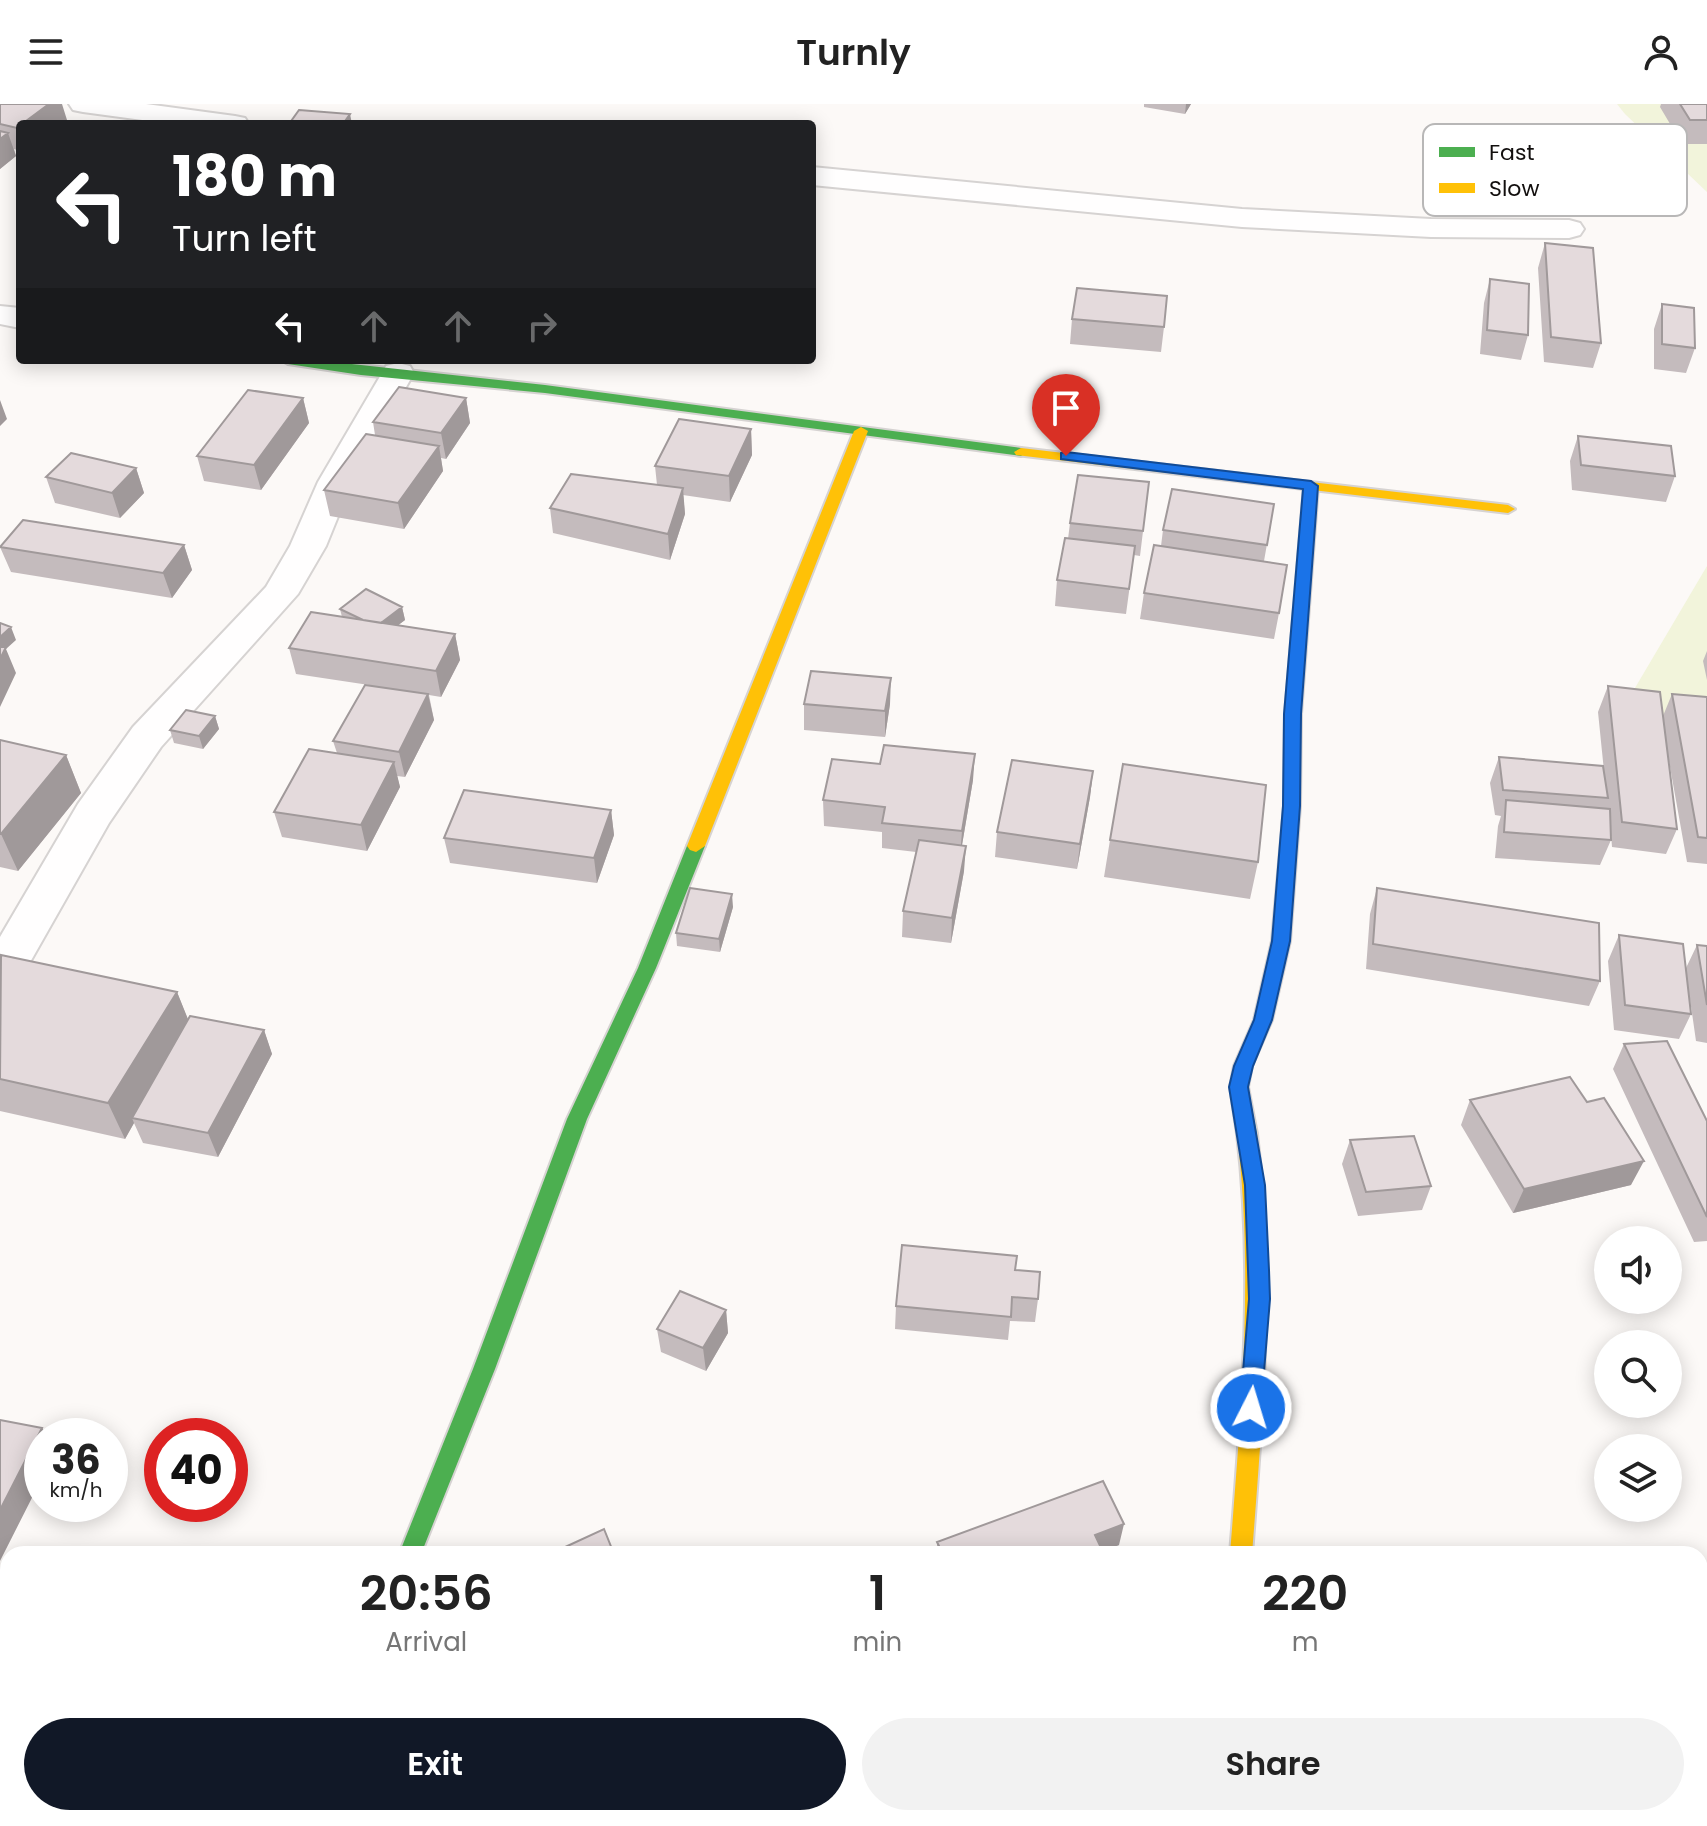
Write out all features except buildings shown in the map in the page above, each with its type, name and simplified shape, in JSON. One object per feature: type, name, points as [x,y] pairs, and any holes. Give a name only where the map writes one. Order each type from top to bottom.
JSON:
[{"type":"street","points":[[83,104],[205,120]]},
{"type":"street","points":[[816,176],[1242,218],[1431,228],[1569,229]]},
{"type":"street","points":[[309,364],[514,385],[861,431],[1508,509]]},
{"type":"street","points":[[0,975],[93,814],[147,737],[280,594],[308,546],[335,482],[398,373]]},
{"type":"street","points":[[413,1546],[484,1369],[577,1119],[647,968],[861,431]]},
{"type":"street","points":[[1242,1546],[1259,1299],[1255,1185],[1239,1087],[1243,1066],[1263,1020],[1281,941],[1292,806],[1293,714],[1311,486]]},
{"type":"green space","points":[[1617,104],[1707,104],[1707,192],[1687,173],[1687,124],[1636,124]]},
{"type":"green space","points":[[1707,566],[1707,808],[1632,693]]},
{"type":"traffic: fast","points":[[315,364],[545,389],[1021,452]]},
{"type":"traffic: fast","points":[[1247,1134],[1239,1087],[1243,1066],[1263,1020],[1281,941],[1292,806],[1293,714],[1311,486]]},
{"type":"traffic: fast","points":[[413,1546],[484,1369],[577,1119],[647,968],[696,846]]},
{"type":"traffic: slow","points":[[696,846],[861,431]]},
{"type":"traffic: slow","points":[[1021,452],[1508,509]]},
{"type":"traffic: slow","points":[[1242,1546],[1257,1291],[1257,1239],[1247,1134]]},
{"type":"route","points":[[1066,456],[1311,486],[1293,714],[1292,806],[1281,941],[1263,1020],[1243,1066],[1239,1087],[1255,1185],[1259,1299],[1251,1408]]}]
